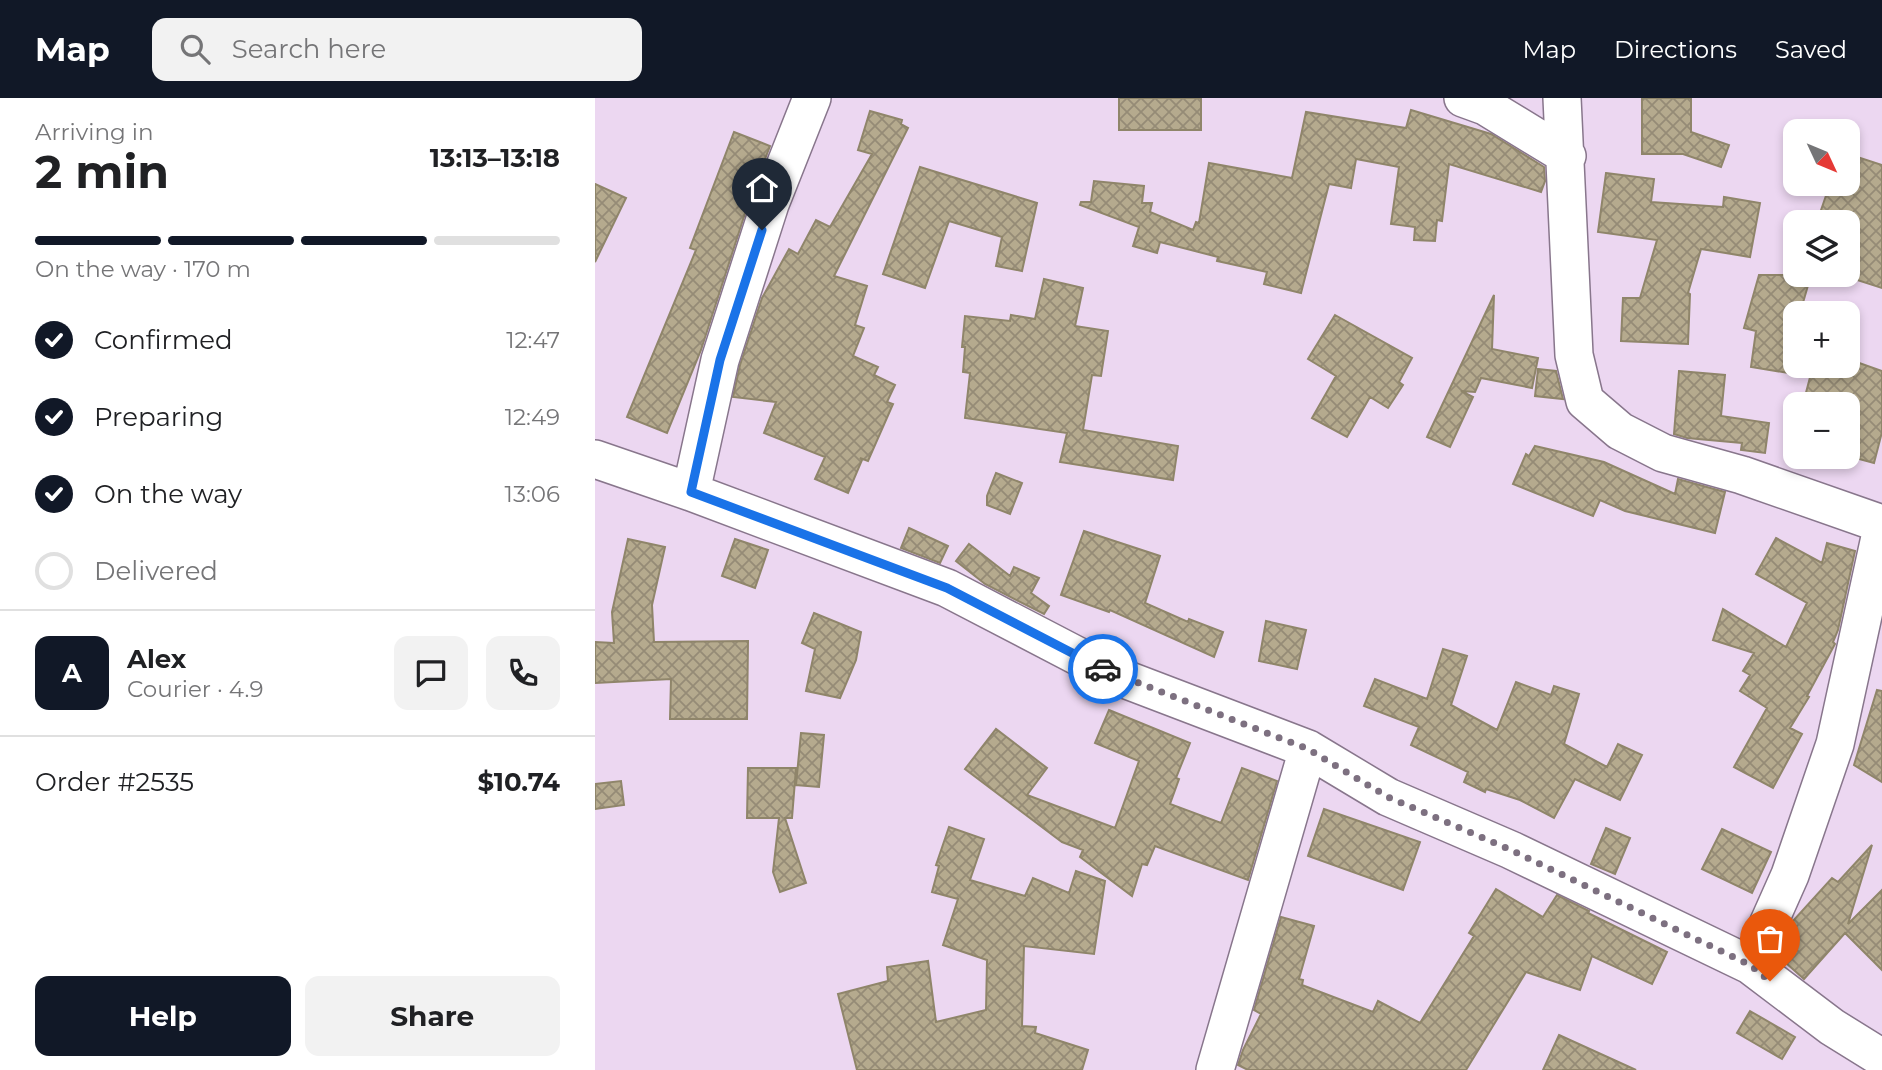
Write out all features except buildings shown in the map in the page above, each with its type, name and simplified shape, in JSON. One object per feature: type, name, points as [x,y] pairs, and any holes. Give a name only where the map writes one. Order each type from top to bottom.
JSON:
[{"type":"street","points":[[691,492],[720,360],[770,204],[812,98]]},
{"type":"street","points":[[1463,98],[1485,106],[1567,156]]},
{"type":"street","points":[[1562,98],[1567,156],[1574,355],[1585,401],[1620,431],[1663,453],[1742,475],[1882,526],[1835,744],[1790,874],[1750,965]]},
{"type":"street","points":[[595,459],[947,588],[1114,675],[1308,749],[1388,797],[1511,850],[1750,965],[1832,1027],[1882,1058]]},
{"type":"street","points":[[1215,1070],[1308,749]]},
{"type":"way so far","points":[[1103,669],[1308,749],[1388,797],[1511,850],[1750,965],[1770,981]]},
{"type":"route","points":[[762,230],[720,360],[691,492],[947,588],[1103,669]]}]
